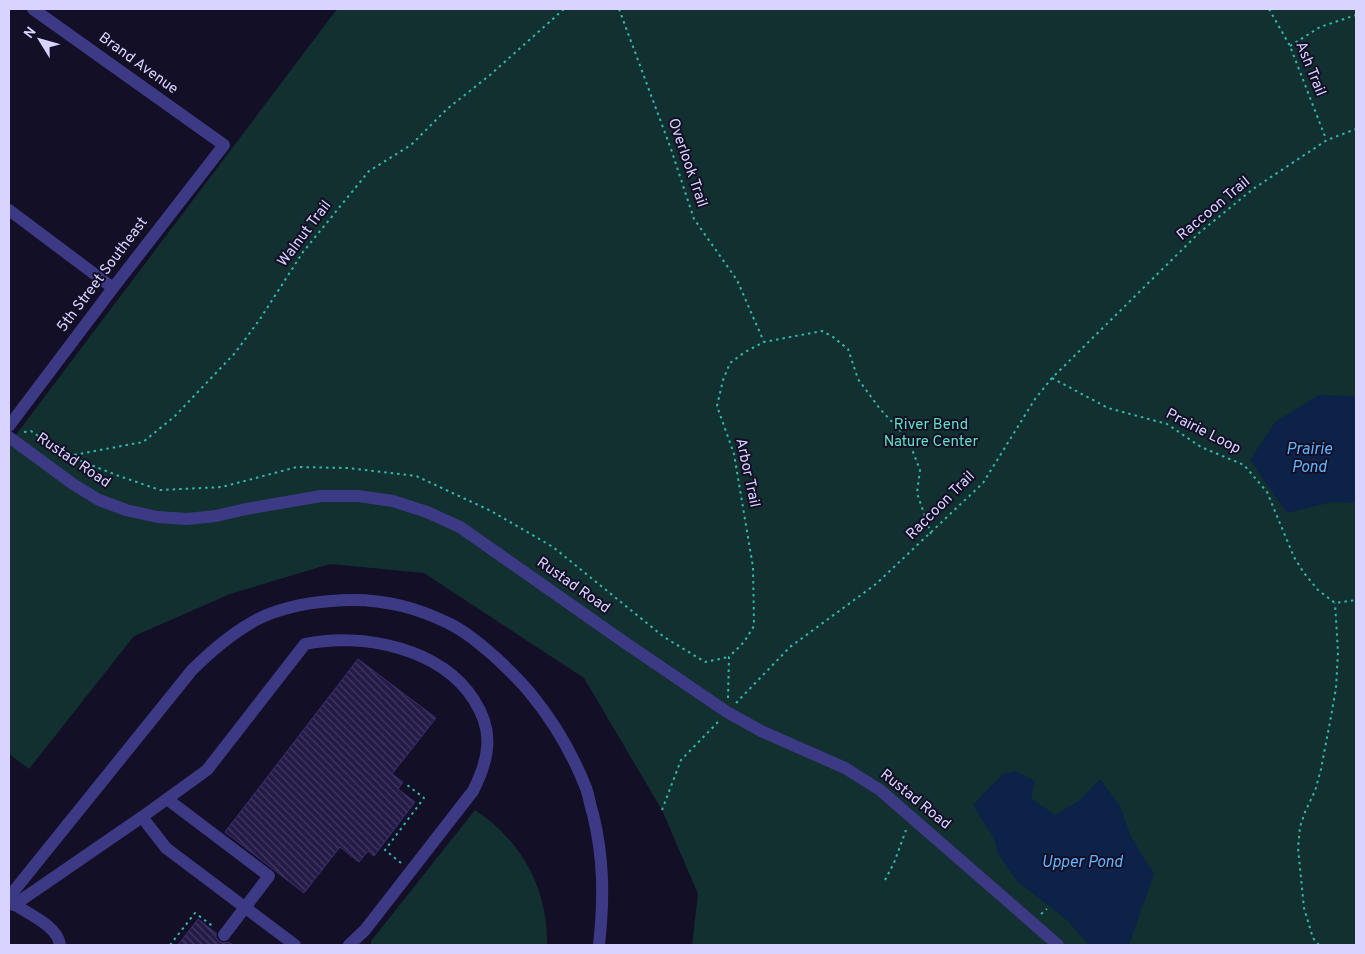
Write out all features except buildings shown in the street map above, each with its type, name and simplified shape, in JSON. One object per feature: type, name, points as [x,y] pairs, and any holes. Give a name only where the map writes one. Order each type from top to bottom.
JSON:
[{"type":"street","name":"Brand Avenue","points":[[33,9],[224,145]]},
{"type":"street","name":"5th Street Southeast","points":[[9,426],[224,145]]},
{"type":"street","points":[[9,210],[113,288]]},
{"type":"street","name":"Rustad Road","points":[[9,437],[73,484],[99,500],[126,510],[157,517],[187,519],[216,516],[321,496],[358,496],[393,501],[427,512],[460,527],[727,712],[761,730],[845,768],[880,790],[1058,945]]},
{"type":"street","points":[[10,901],[192,670],[221,643],[260,618],[298,605],[344,599],[372,600],[398,605],[427,615],[448,623],[467,634],[510,671],[531,693],[550,720],[572,756],[586,790],[594,820],[601,857],[603,893],[599,945]]},
{"type":"street","points":[[10,901],[142,817],[207,770],[305,644],[321,641],[349,641],[397,648],[432,661],[447,671],[469,692],[478,706],[487,734],[487,746],[481,776],[474,791],[365,930],[349,945]]},
{"type":"street","points":[[167,799],[269,876],[224,935]]},
{"type":"street","points":[[142,817],[166,848],[294,945]]},
{"type":"street","points":[[10,901],[52,928],[60,945]]},
{"type":"path","name":"Walnut Trail","points":[[68,456],[143,442],[174,417],[236,353],[303,252],[369,171],[411,144],[447,109],[490,75],[564,9]]},
{"type":"path","name":"Overlook Trail","points":[[619,9],[671,149],[694,219],[737,280],[764,342]]},
{"type":"path","name":"Ash Trail","points":[[1269,9],[1290,46],[1327,140]]},
{"type":"path","points":[[1290,46],[1320,27],[1356,15]]},
{"type":"path","name":"Raccoon Trail","points":[[662,810],[681,760],[790,648],[876,584],[983,483],[1035,399],[1052,378],[1199,233],[1253,189],[1327,140],[1356,129]]},
{"type":"path","name":"Arbor Trail","points":[[729,656],[744,642],[754,626],[753,567],[734,454],[717,406],[730,363],[745,352],[764,342],[822,331],[848,349],[858,379],[880,409],[908,439],[920,470],[918,493],[931,534]]},
{"type":"path","name":"Prairie Loop","points":[[1052,378],[1108,408],[1167,424],[1201,447],[1244,465],[1267,492],[1294,557],[1304,573],[1318,590],[1335,602]]},
{"type":"path","points":[[23,432],[31,431],[68,456],[160,490],[222,487],[297,467],[347,468],[416,476],[491,511],[552,547],[664,637],[705,662],[729,656],[727,712]]},
{"type":"path","points":[[1319,945],[1312,938],[1304,908],[1298,848],[1300,828],[1315,791],[1321,768],[1336,688],[1338,652],[1335,602],[1356,600]]},
{"type":"path","points":[[406,784],[424,798],[385,850],[411,871]]},
{"type":"path","points":[[885,880],[894,863],[912,816]]},
{"type":"path","points":[[170,945],[195,913],[224,935]]},
{"type":"green space","name":"River Bend Nature Center","points":[[337,9],[1356,9],[1356,945],[692,945],[698,894],[662,810],[584,678],[424,573],[330,564],[230,594],[134,636],[29,769],[9,754],[9,444]]},
{"type":"green space","points":[[475,810],[492,822],[506,836],[529,868],[543,905],[547,945],[371,945],[371,941]]},
{"type":"water","name":"Prairie Pond","points":[[1319,395],[1356,396],[1356,503],[1332,502],[1287,513],[1250,460],[1275,422]]},
{"type":"water","name":"Upper Pond","points":[[1015,771],[1035,781],[1031,798],[1055,815],[1080,800],[1100,779],[1120,806],[1131,837],[1154,874],[1129,945],[1089,945],[1068,921],[1018,882],[998,854],[995,840],[973,805],[1003,774]]}]
